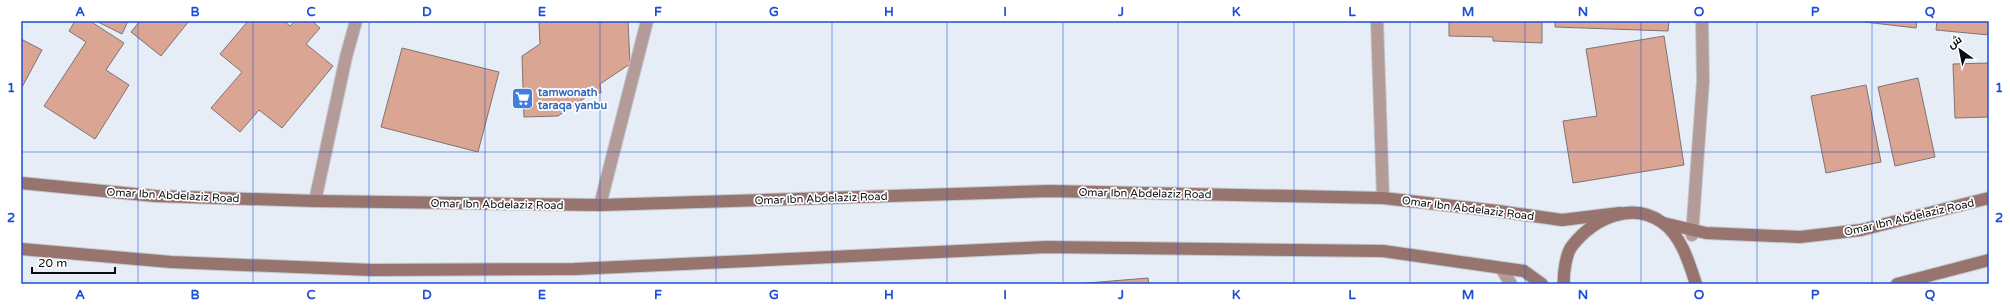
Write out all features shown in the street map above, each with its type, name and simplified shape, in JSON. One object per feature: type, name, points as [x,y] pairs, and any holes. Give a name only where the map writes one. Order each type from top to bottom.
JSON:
[{"type":"main road","name":"Omar Ibn Abdelaziz Road","points":[[21,183],[154,196],[315,201],[600,205],[1050,191],[1383,198],[1562,220],[1620,213],[1641,213],[1692,232],[1800,237],[1861,230],[1989,198]]},
{"type":"main road","points":[[1564,284],[1563,275],[1571,247],[1598,222],[1620,213]]},
{"type":"main road","points":[[1663,222],[1679,240],[1696,284]]},
{"type":"main road","points":[[21,248],[171,262],[372,270],[575,269],[1046,247],[1383,251],[1524,271],[1542,284]]},
{"type":"main road","points":[[1897,284],[1989,260]]},
{"type":"street","points":[[315,201],[346,56],[356,21]]},
{"type":"street","points":[[600,205],[647,21]]},
{"type":"street","points":[[1377,21],[1383,198]]},
{"type":"street","points":[[1692,232],[1703,81],[1702,21]]},
{"type":"street","points":[[1501,268],[1511,284]]},
{"type":"building","points":[[75,21],[90,21],[124,43],[106,70],[129,85],[95,139],[44,106],[86,42],[69,31]]},
{"type":"building","points":[[96,21],[128,21],[122,34]]},
{"type":"building","points":[[140,21],[189,21],[161,56],[131,32]]},
{"type":"building","points":[[248,21],[284,21],[290,26],[295,21],[312,21],[320,28],[306,44],[333,66],[282,128],[259,110],[240,132],[211,108],[242,72],[220,54]]},
{"type":"building","points":[[539,21],[628,21],[630,64],[600,84],[601,93],[592,93],[558,116],[524,117],[522,56],[540,44]]},
{"type":"building","points":[[1449,21],[1542,21],[1542,43],[1493,41],[1493,37],[1449,36]]},
{"type":"building","points":[[1555,21],[1669,21],[1668,31],[1555,27]]},
{"type":"building","points":[[1856,21],[1917,21],[1916,28]]},
{"type":"building","points":[[1937,21],[1989,21],[1989,35],[1936,30]]},
{"type":"building","points":[[1664,36],[1684,165],[1573,183],[1563,121],[1597,116],[1586,49]]},
{"type":"building","points":[[21,39],[42,50],[21,89]]},
{"type":"building","points":[[402,48],[499,72],[478,152],[381,127]]},
{"type":"building","points":[[1989,63],[1989,117],[1955,118],[1953,64]]},
{"type":"building","points":[[1918,78],[1935,157],[1895,166],[1878,87]]},
{"type":"building","points":[[1866,85],[1881,162],[1826,173],[1811,96]]},
{"type":"building","points":[[1148,278],[1149,284],[1075,284]]},
{"type":"place","name":"tamwonath taraqa yanbu","points":[[522,98]]}]
